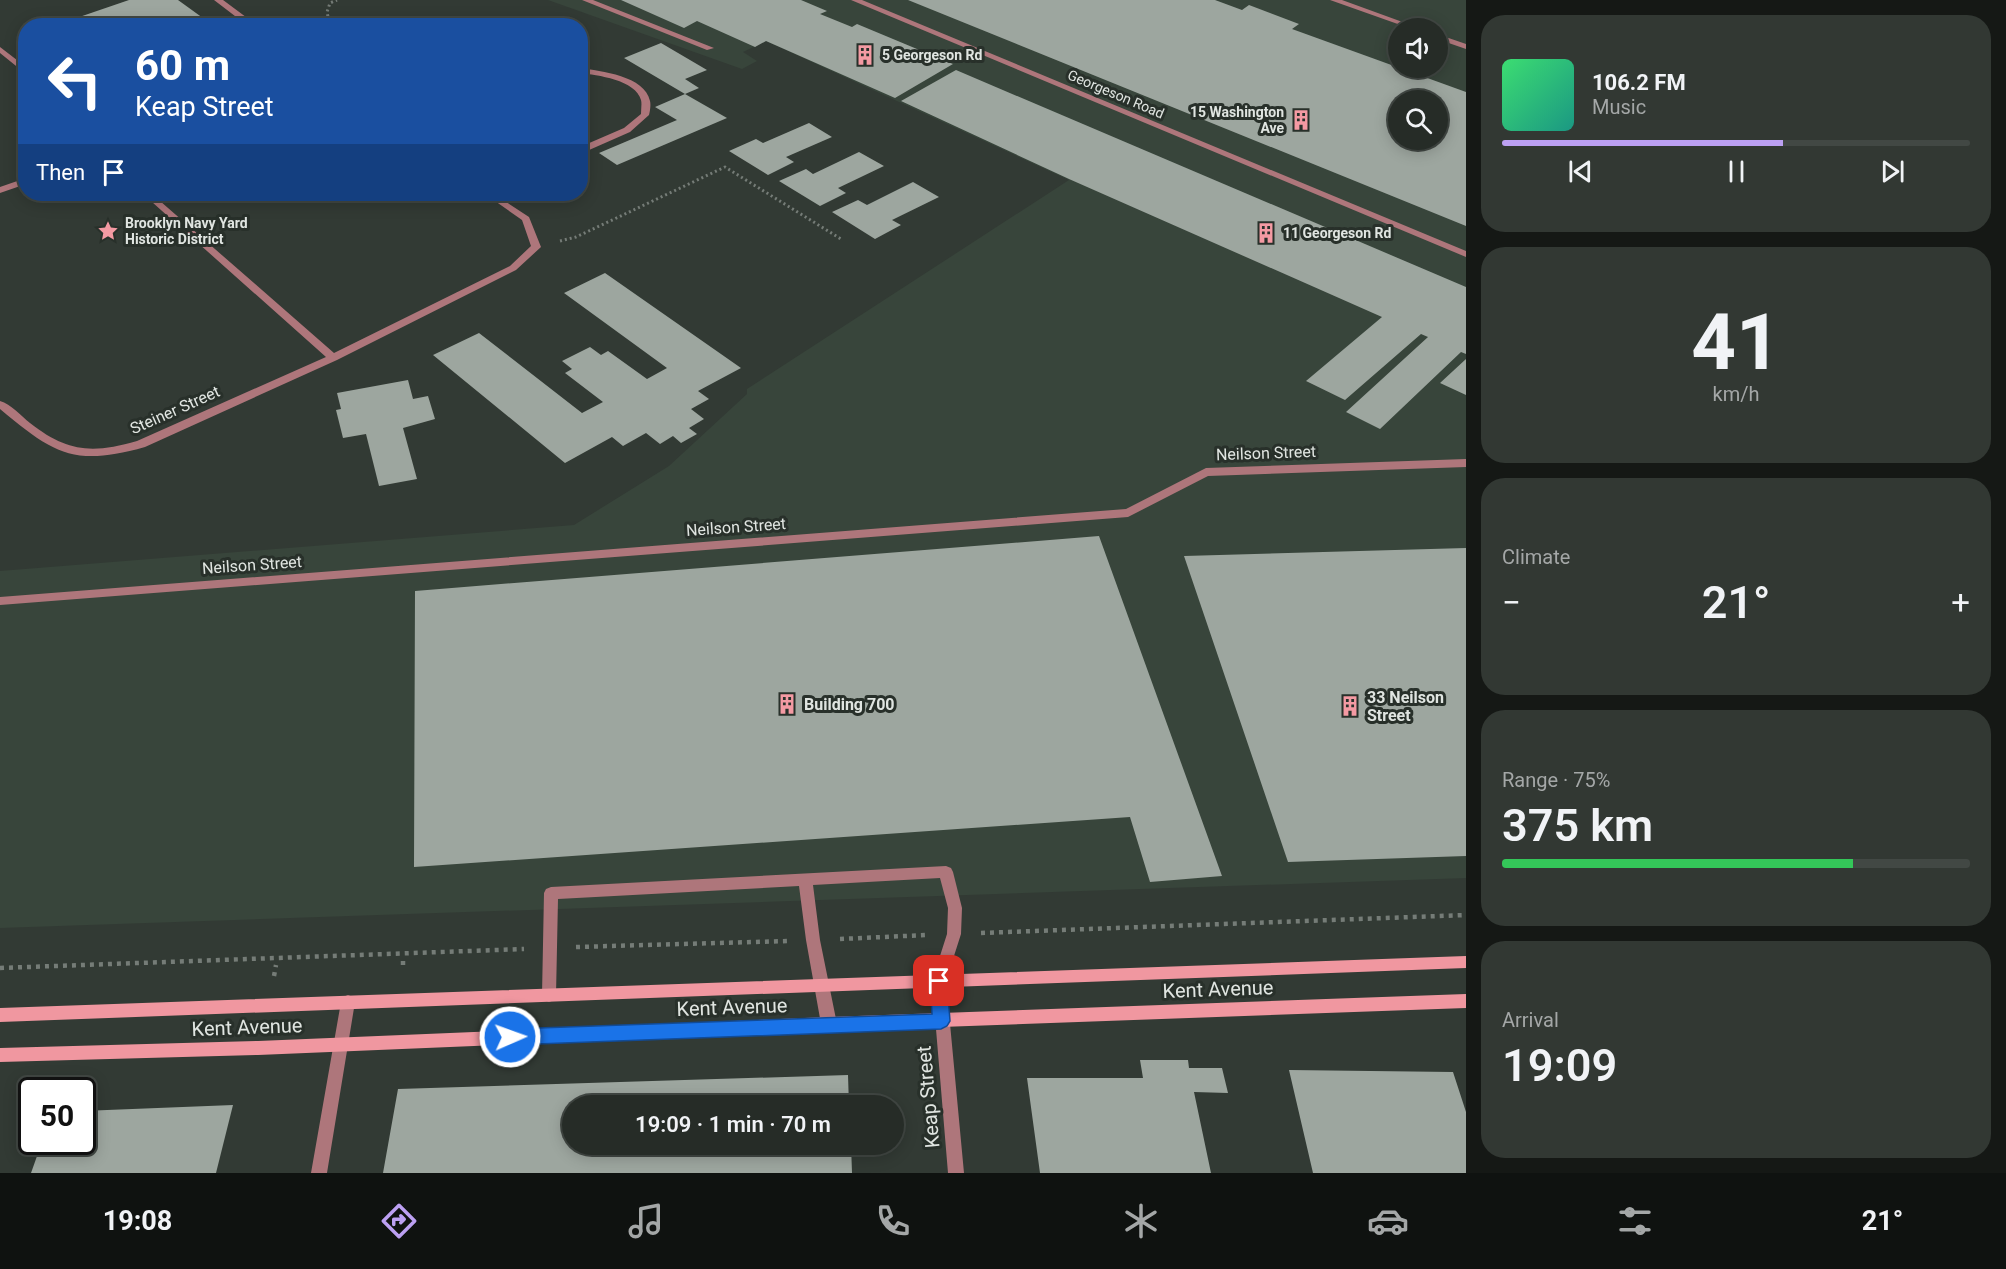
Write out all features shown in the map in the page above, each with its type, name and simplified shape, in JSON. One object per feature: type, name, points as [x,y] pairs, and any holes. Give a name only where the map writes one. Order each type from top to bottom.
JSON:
[{"type":"main road","name":"Kent Avenue","points":[[0,1015],[1466,962]]},
{"type":"main road","name":"Kent Avenue","points":[[0,1055],[342,1045],[829,1024],[1466,1001]]},
{"type":"street","points":[[218,0],[243,18]]},
{"type":"street","points":[[586,0],[710,48]]},
{"type":"street","name":"Georgeson Road","points":[[855,0],[1466,254]]},
{"type":"street","points":[[1334,0],[1388,19]]},
{"type":"street","points":[[1448,40],[1466,47]]},
{"type":"street","points":[[0,49],[18,65]]},
{"type":"street","points":[[588,72],[637,86],[646,100],[645,115],[627,130],[588,147]]},
{"type":"street","points":[[0,190],[18,184]]},
{"type":"street","points":[[155,201],[333,358]]},
{"type":"street","points":[[499,201],[525,219],[536,247]]},
{"type":"street","name":"Steiner Street","points":[[0,404],[51,444],[91,452],[119,451],[141,444],[333,358],[513,268],[536,247]]},
{"type":"street","name":"Neilson Street","points":[[0,601],[1128,513],[1206,472],[1466,463]]},
{"type":"street","points":[[549,995],[551,893],[946,872],[955,902],[954,934],[939,981]]},
{"type":"street","points":[[805,881],[820,986],[829,1024]]},
{"type":"street","name":"Keap Street","points":[[939,981],[956,1173]]},
{"type":"street","points":[[319,1173],[348,1002]]},
{"type":"path","points":[[328,18],[327,12],[330,3],[337,0]]},
{"type":"path","points":[[536,247],[576,237],[725,167],[841,239]]},
{"type":"path","points":[[0,968],[1466,915]]},
{"type":"path","points":[[403,961],[403,967]]},
{"type":"path","points":[[274,976],[276,964]]},
{"type":"shaded area","points":[[548,0],[1466,0],[1466,878],[0,928],[0,571],[574,525],[669,466],[747,394],[747,389],[1069,180],[766,41],[743,52],[757,61],[742,69]]},
{"type":"building","points":[[129,0],[178,0],[203,18],[76,18]]},
{"type":"building","name":"5 Georgeson Rd","points":[[621,0],[801,0],[827,11],[820,14],[852,27],[857,24],[953,64],[895,98],[766,41],[755,47],[697,21],[684,28]]},
{"type":"building","name":"15 Washington Ave","points":[[908,0],[1215,0],[1242,10],[1249,5],[1299,24],[1292,29],[1388,64],[1388,78],[1427,78],[1466,92],[1466,226]]},
{"type":"building","points":[[661,43],[707,70],[685,79],[699,88],[685,94],[624,58]]},
{"type":"building","name":"11 Georgeson Rd","points":[[956,70],[1466,287],[1466,354],[1461,352],[1380,429],[1346,412],[1428,337],[1421,334],[1345,400],[1306,381],[1382,317],[1069,179],[901,101]]},
{"type":"building","points":[[685,94],[727,118],[617,165],[599,153],[677,120],[655,107]]},
{"type":"building","points":[[809,123],[832,137],[786,157],[794,162],[768,175],[729,151],[756,139],[763,143]]},
{"type":"building","points":[[859,152],[884,166],[838,188],[846,193],[820,206],[779,181],[806,169],[813,174]]},
{"type":"building","points":[[913,182],[939,197],[892,220],[901,225],[875,239],[832,212],[858,200],[867,205]]},
{"type":"building","points":[[605,273],[741,368],[698,391],[709,399],[691,409],[704,419],[689,428],[697,434],[681,443],[673,436],[660,444],[646,433],[623,446],[612,437],[565,463],[433,355],[479,333],[582,413],[603,402],[565,373],[572,369],[562,361],[590,347],[601,355],[608,351],[647,379],[667,368],[564,293]]},
{"type":"building","points":[[1466,359],[1466,395],[1440,383]]},
{"type":"building","points":[[408,380],[413,399],[428,396],[435,419],[403,428],[417,479],[379,486],[366,434],[343,438],[336,410],[341,409],[337,393]]},
{"type":"building","name":"Building 700","points":[[1099,536],[1222,876],[1150,882],[1130,817],[414,867],[415,591]]},
{"type":"building","name":"33 Neilson Street","points":[[1466,548],[1466,856],[1288,862],[1184,556]]},
{"type":"building","points":[[1140,1060],[1188,1060],[1189,1068],[1222,1068],[1228,1093],[1194,1092],[1211,1173],[1040,1173],[1027,1078],[1143,1078]]},
{"type":"building","points":[[1289,1070],[1453,1072],[1466,1112],[1466,1173],[1313,1173]]},
{"type":"building","points":[[848,1075],[849,1095],[562,1095],[562,1155],[851,1155],[852,1173],[383,1173],[398,1089]]},
{"type":"building","points":[[233,1105],[216,1173],[31,1173],[37,1155],[96,1155],[96,1110]]},
{"type":"place","name":"5 Georgeson Rd","points":[[865,55]]},
{"type":"place","name":"15 Washington Ave","points":[[1301,120]]},
{"type":"place","name":"Brooklyn Navy Yard Historic District","points":[[108,231]]},
{"type":"place","name":"11 Georgeson Rd","points":[[1266,233]]},
{"type":"place","name":"Building 700","points":[[787,704]]},
{"type":"place","name":"33 Neilson Street","points":[[1350,706]]},
{"type":"route","points":[[510,1037],[941,1021],[939,981]]}]
